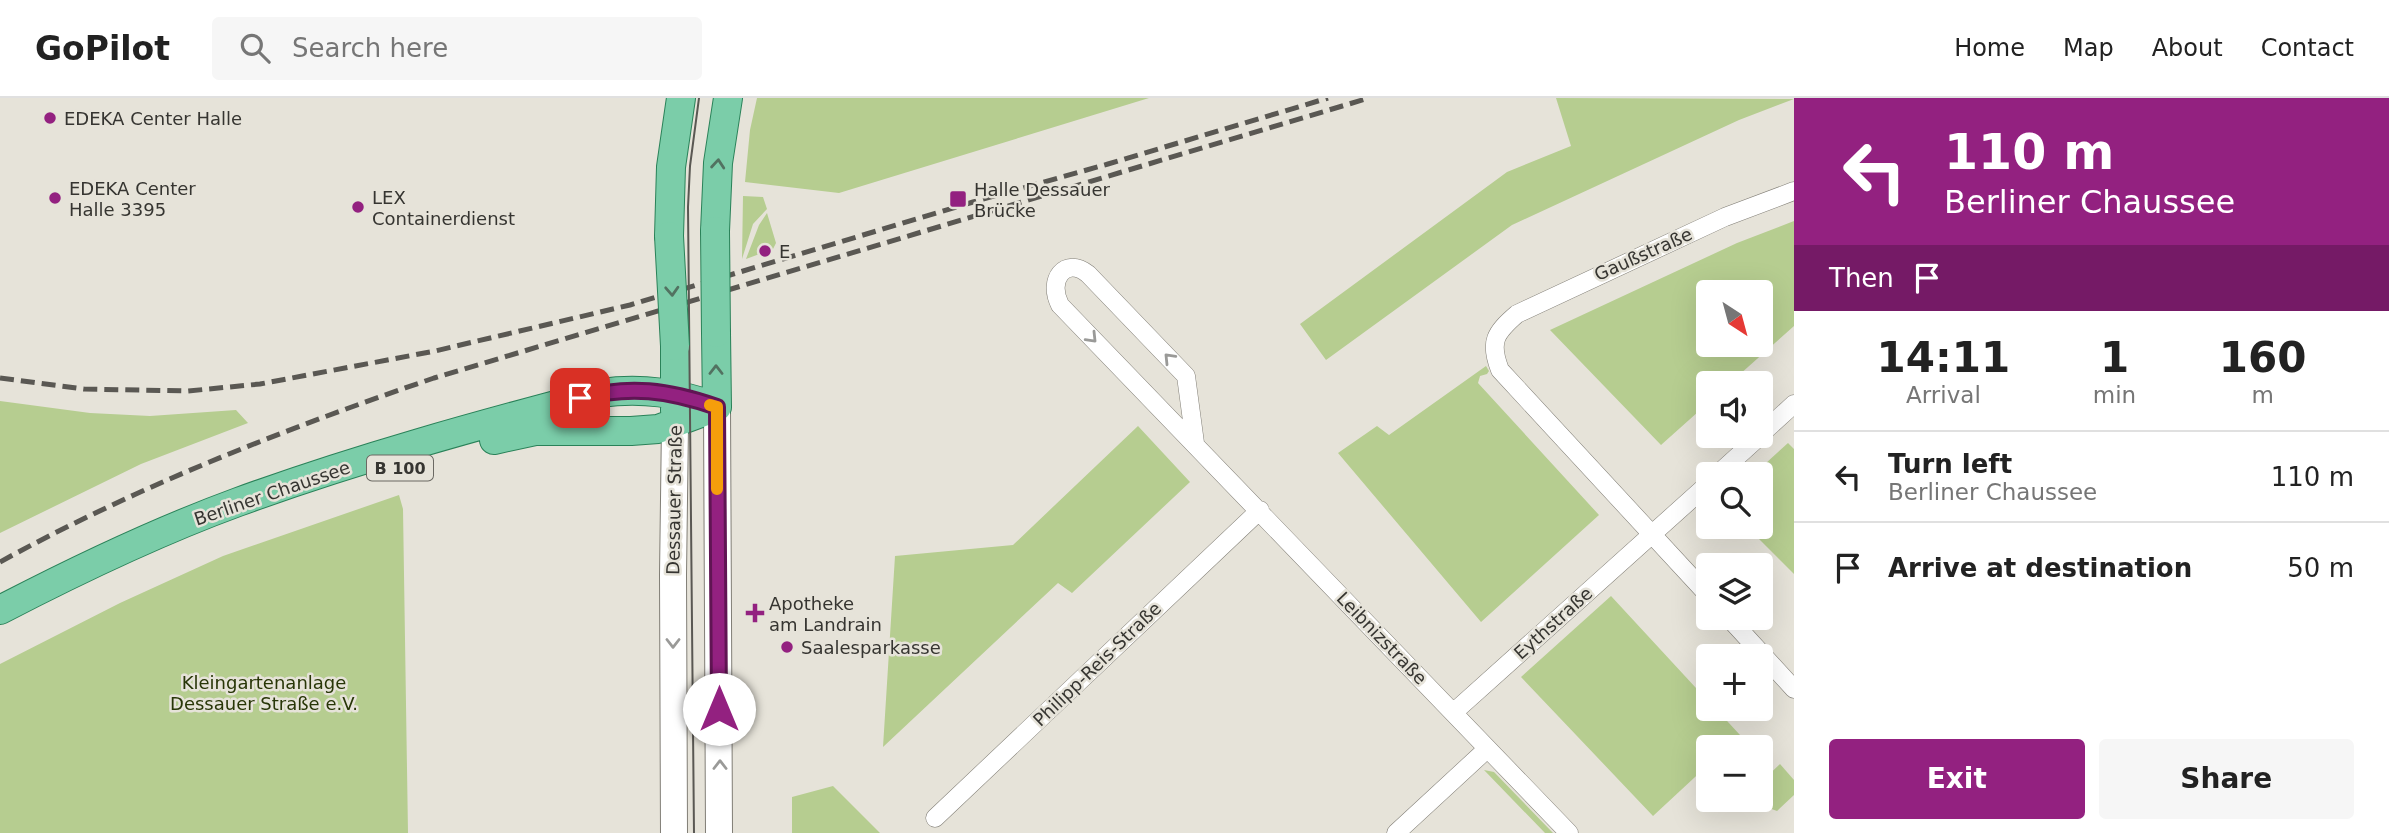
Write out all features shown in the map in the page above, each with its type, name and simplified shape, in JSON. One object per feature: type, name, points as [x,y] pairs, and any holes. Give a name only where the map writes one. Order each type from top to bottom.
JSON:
[{"type":"main road","name":"Dessauer Straße","points":[[674,833],[673,551],[676,395],[669,236],[671,167],[681,98]]},
{"type":"main road","points":[[719,833],[715,231],[718,163],[728,98]]},
{"type":"main road","points":[[632,389],[658,376],[675,348]]},
{"type":"main road","name":"Berliner Chaussee","points":[[0,610],[58,580],[173,528],[237,503],[451,433],[601,393],[632,389],[676,395],[717,407]]},
{"type":"main road","name":"Berliner Chaussee","points":[[0,630],[137,563],[315,493],[482,443],[535,431],[658,429],[717,407]]},
{"type":"street","name":"Gaußstraße","points":[[1651,533],[1500,370],[1494,353],[1499,329],[1517,314],[1553,295],[1725,217],[1794,191]]},
{"type":"street","name":"Leibnizstraße","points":[[1195,443],[1186,376],[1088,274],[1076,268],[1063,272],[1054,284],[1060,305],[1569,833]]},
{"type":"street","points":[[1773,423],[1794,404]]},
{"type":"street","points":[[1731,462],[1746,448]]},
{"type":"street","name":"Eythstraße","points":[[1454,712],[1696,495]]},
{"type":"street","name":"Philipp-Reis-Straße","points":[[935,818],[1260,510]]},
{"type":"street","points":[[1651,533],[1696,582]]},
{"type":"street","points":[[1740,630],[1794,689]]},
{"type":"street","points":[[1396,833],[1488,749]]},
{"type":"green space","points":[[757,98],[1149,98],[839,193],[745,182],[750,130]]},
{"type":"green space","points":[[1556,98],[1794,99],[1739,120],[1512,225],[1326,360],[1300,324],[1507,172],[1571,146]]},
{"type":"green space","points":[[743,196],[763,197],[767,209],[753,224],[742,259]]},
{"type":"green space","points":[[767,213],[776,243],[773,249],[746,259],[759,225]]},
{"type":"green space","points":[[1794,221],[1794,326],[1773,345],[1773,280],[1696,280],[1696,357],[1759,357],[1743,371],[1696,371],[1696,414],[1661,445],[1550,330],[1737,243]]},
{"type":"green space","points":[[1486,366],[1489,371],[1480,376],[1478,383],[1599,515],[1481,622],[1338,453],[1377,426],[1389,435]]},
{"type":"green space","points":[[0,401],[90,413],[150,416],[236,410],[248,423],[141,464],[0,533]]},
{"type":"green space","points":[[1138,426],[1190,482],[1072,593],[1058,583],[883,747],[895,556],[1013,545]]},
{"type":"green space","points":[[1788,443],[1794,449],[1794,574],[1759,539],[1773,539],[1773,462],[1767,462]]},
{"type":"green space","name":"Kleingartenanlage Dessauer Straße e.V.","points":[[399,495],[403,509],[408,833],[0,833],[0,664],[120,603],[223,556]]},
{"type":"green space","points":[[1611,596],[1696,688],[1696,721],[1727,721],[1740,735],[1696,735],[1696,776],[1653,816],[1521,677]]},
{"type":"green space","points":[[1780,764],[1794,780],[1794,795],[1777,811],[1773,810],[1773,771]]},
{"type":"green space","points":[[1484,770],[1494,772],[1553,833],[1545,833]]},
{"type":"green space","points":[[833,786],[880,833],[792,833],[792,797]]},
{"type":"tram line","points":[[694,833],[688,207],[690,166],[699,98]]},
{"type":"railway","points":[[0,378],[84,389],[188,391],[260,384],[435,351],[630,305],[1328,98]]},
{"type":"railway","points":[[0,562],[105,508],[213,461],[434,378],[1369,98]]},
{"type":"slow traffic","points":[[710,405],[717,407],[717,489]]},
{"type":"place","name":"EDEKA Center Halle","points":[[50,118]]},
{"type":"place","name":"EDEKA Center Halle 3395","points":[[55,198]]},
{"type":"place","name":"Halle Dessauer Brücke","points":[[958,199]]},
{"type":"place","name":"LEX Containerdienst","points":[[358,207]]},
{"type":"place","name":"E","points":[[765,251]]},
{"type":"place","name":"Apotheke am Landrain","points":[[755,613]]},
{"type":"place","name":"Saalesparkasse","points":[[787,647]]},
{"type":"route","points":[[580,398],[632,389],[658,391],[717,407],[719,709]]}]
